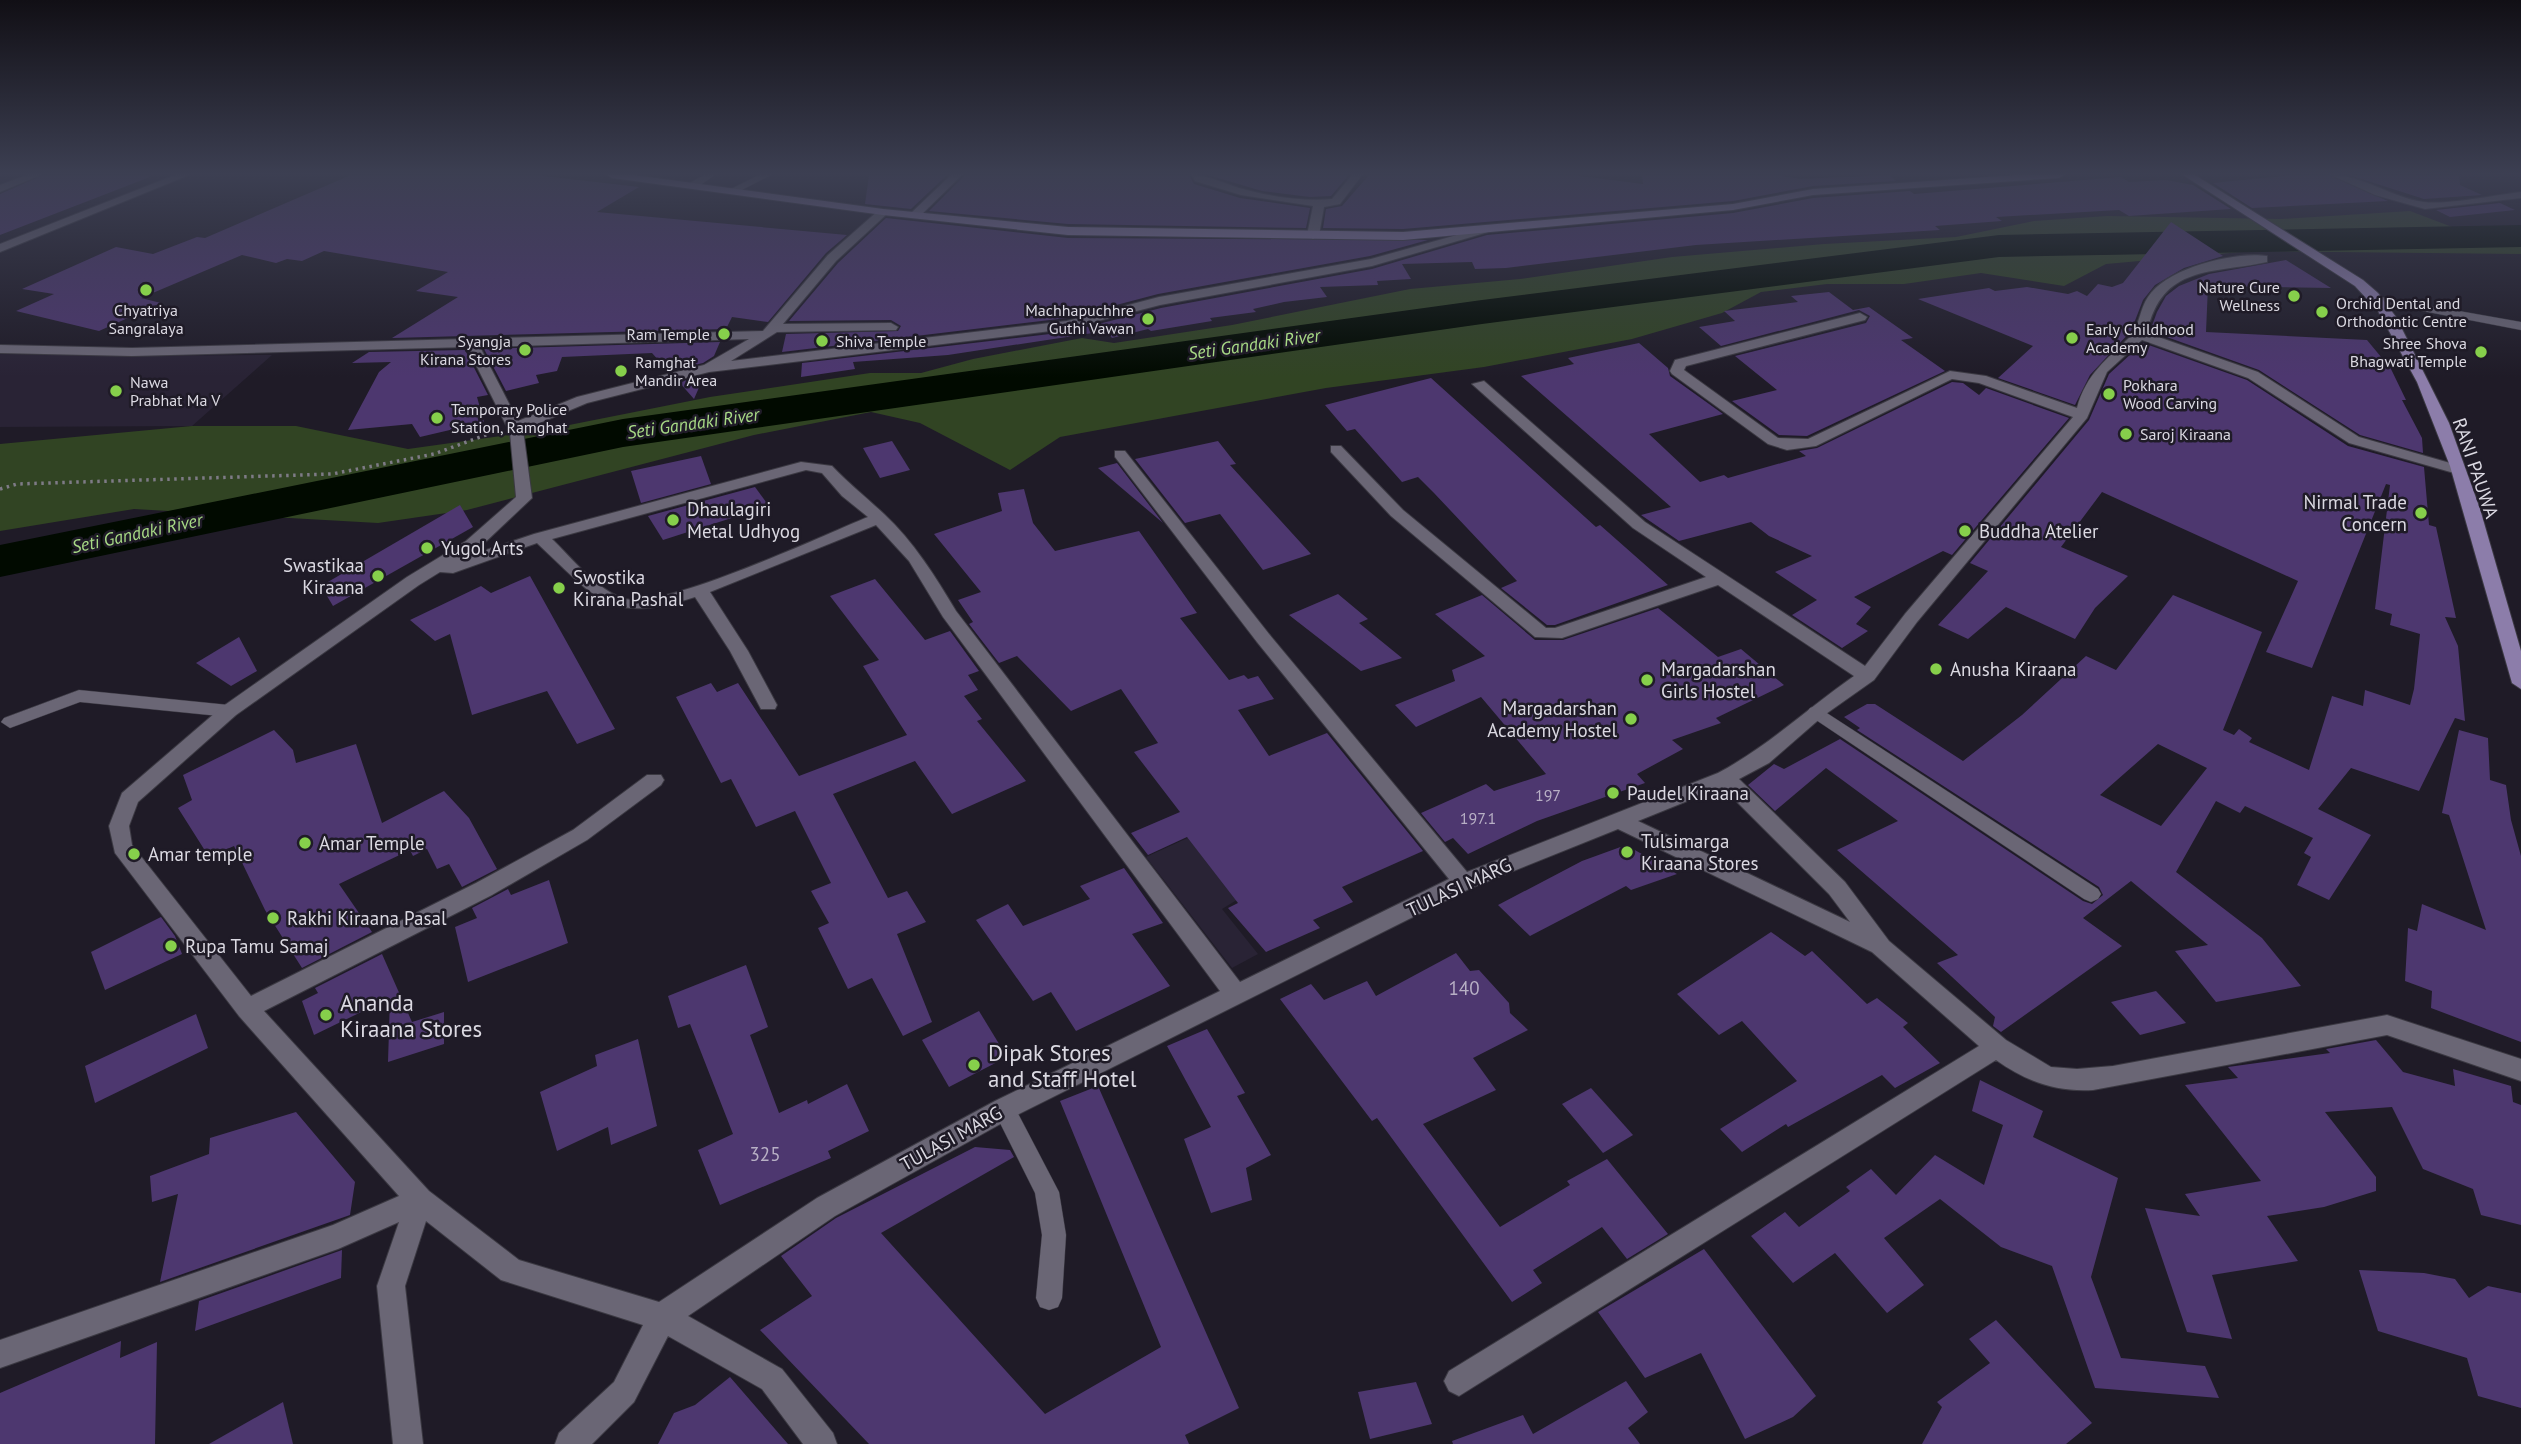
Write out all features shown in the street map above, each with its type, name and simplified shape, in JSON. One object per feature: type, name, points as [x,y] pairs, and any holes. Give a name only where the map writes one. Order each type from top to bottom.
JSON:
[{"type":"main road","name":"RANI PAUWA","points":[[2295,242],[2359,283],[2380,300],[2423,378],[2459,470],[2521,683]]},
{"type":"street","points":[[709,368],[770,331],[832,258],[849,242]]},
{"type":"street","points":[[515,429],[531,418],[568,404],[709,368],[1067,325],[1158,301],[1372,262],[1444,242]]},
{"type":"street","points":[[2263,258],[2204,265],[2157,289],[2142,312],[2140,335],[2253,375],[2354,440],[2459,470]]},
{"type":"street","points":[[1860,317],[1680,363],[1677,371],[1773,441],[1787,445],[1811,443],[1950,375],[1981,379],[2082,415]]},
{"type":"street","points":[[0,349],[132,352],[258,346],[472,344],[891,327]]},
{"type":"street","name":"TULASI MARG","points":[[570,1444],[624,1392],[662,1317],[826,1207],[1004,1109],[1463,882],[1725,778],[1762,758],[1816,712],[1867,676],[1911,618],[2082,415],[2089,386],[2106,363],[2140,335]]},
{"type":"street","points":[[472,344],[515,429],[524,498],[472,545],[413,581],[229,711],[129,798],[119,826],[122,847],[247,1009],[420,1200],[511,1271],[662,1317],[772,1379],[822,1444]]},
{"type":"street","points":[[1479,384],[1639,525],[1867,676]]},
{"type":"street","points":[[1336,449],[1397,513],[1541,632],[1556,634],[1718,579]]},
{"type":"street","points":[[1120,454],[1263,638],[1463,882]]},
{"type":"street","points":[[413,581],[540,537],[806,466],[827,469],[848,493],[879,518],[916,559],[948,613],[1237,996]]},
{"type":"street","points":[[540,537],[611,599],[628,605],[648,604],[699,589],[879,518]]},
{"type":"street","points":[[699,589],[739,651],[768,705]]},
{"type":"street","points":[[1725,778],[1837,888],[1881,947],[1997,1047],[2035,1074],[2070,1082],[2113,1077],[2387,1025],[2521,1070]]},
{"type":"street","points":[[247,1009],[484,889],[568,842],[654,780]]},
{"type":"street","points":[[1617,819],[1881,947]]},
{"type":"street","points":[[1459,1381],[1997,1047]]},
{"type":"street","points":[[0,1354],[338,1236],[420,1200]]},
{"type":"street","points":[[408,1444],[391,1286],[420,1200]]},
{"type":"lane","points":[[2380,300],[2521,326]]},
{"type":"lane","points":[[10,722],[79,696],[229,711]]},
{"type":"lane","points":[[1816,712],[2091,894]]},
{"type":"lane","points":[[1004,1109],[1047,1192],[1054,1234],[1049,1298]]},
{"type":"path","points":[[0,489],[17,484],[332,474],[434,454],[515,429]]},
{"type":"shaded area","name":"Nawa Prabhat Ma V","points":[[0,354],[272,355],[192,426],[0,427]]},
{"type":"shaded area","points":[[1240,814],[1248,893],[1222,909],[1258,954],[1232,968],[1146,857]]},
{"type":"green space","points":[[2521,242],[2521,254],[2252,251],[2106,264],[2064,286],[1981,273],[1904,284],[1827,284],[1761,292],[1722,313],[1632,339],[1484,367],[1326,388],[1060,437],[1010,470],[920,423],[871,412],[754,435],[467,510],[378,523],[134,509],[0,531],[0,444],[192,426],[296,426],[408,449],[544,430],[710,397],[870,373],[921,373],[973,359],[1082,338],[1114,343],[1232,325],[1410,289],[1520,279],[1672,257],[1824,244]]},
{"type":"building","points":[[183,242],[838,242],[826,253],[768,322],[732,317],[726,329],[392,338],[458,297],[416,291],[448,272],[324,251],[302,261],[287,259],[276,263],[242,255],[141,298],[161,303],[99,331],[16,311],[54,294],[22,289],[116,247],[153,254]]},
{"type":"building","points":[[860,242],[1419,242],[1370,256],[1158,294],[1067,318],[782,352],[786,334],[898,331],[901,326],[891,320],[789,321],[838,263]]},
{"type":"building","points":[[1462,242],[1739,242],[1506,268],[1475,269],[1472,262],[1402,264],[1411,279],[1377,281],[1378,285],[1320,287],[1327,297],[1284,302],[1253,309],[1256,312],[1210,318],[1212,321],[1151,331],[1148,329],[1112,338],[1106,331],[948,355],[853,362],[855,369],[801,377],[802,363],[1067,332],[1161,308],[1372,269]]},
{"type":"building","points":[[2155,242],[2202,242],[2223,256],[2184,268],[2155,285],[2143,300],[2131,331],[2090,375],[2075,405],[1998,378],[2033,346],[1918,299],[1989,288],[1995,291],[2027,287],[2068,294],[2077,291],[2087,296],[2098,284],[2112,287],[2123,283]]},
{"type":"building","points":[[2286,260],[2331,288],[2208,286],[2206,332],[2367,340],[2391,369],[2406,400],[2402,400],[2422,438],[2423,453],[2360,435],[2259,370],[2150,331],[2166,296],[2179,286],[2209,274]]},
{"type":"building","points":[[1829,292],[1853,310],[1869,307],[1913,338],[1901,340],[1945,371],[1807,436],[1779,435],[1732,401],[1777,390],[1735,356],[1866,323],[1870,316],[1859,310],[1721,346],[1699,327],[1735,321],[1724,311],[1798,302],[1791,296]]},
{"type":"building","points":[[720,342],[714,356],[703,363],[668,371],[652,353],[562,357],[557,371],[536,375],[539,383],[506,391],[484,349]]},
{"type":"building","points":[[1639,343],[1668,368],[1670,376],[1723,414],[1649,434],[1700,482],[1724,475],[1728,478],[1806,456],[1799,451],[1817,448],[1952,382],[1963,383],[1979,395],[1986,388],[2069,418],[1952,555],[1943,551],[1854,597],[1871,607],[1856,624],[1868,631],[1842,648],[1792,615],[1817,600],[1775,572],[1812,556],[1769,536],[1751,522],[1679,541],[1641,515],[1671,507],[1521,376],[1574,364],[1568,358]]},
{"type":"building","points":[[2143,343],[2247,380],[2348,446],[2424,467],[2429,525],[2436,527],[2456,618],[2445,617],[2458,646],[2465,721],[2455,718],[2419,791],[2351,768],[2318,809],[2371,835],[2329,900],[2297,885],[2311,857],[2304,853],[2313,838],[2245,806],[2240,813],[2216,801],[2176,872],[2262,938],[2301,986],[2216,1002],[2175,951],[2208,945],[2131,881],[2083,918],[2122,946],[2001,1032],[1993,1026],[1995,1017],[1937,963],[1958,955],[1837,850],[1898,821],[1826,768],[1775,811],[1748,785],[1774,764],[1784,769],[1840,739],[2083,901],[2092,904],[2103,895],[2099,887],[1857,730],[1860,728],[1844,717],[1867,704],[1875,704],[1963,761],[2022,715],[2086,656],[2116,670],[2173,595],[2262,632],[2223,730],[2234,735],[2239,729],[2252,738],[2249,742],[2309,770],[2332,696],[2363,706],[2365,690],[2410,705],[2414,689],[2420,634],[2390,625],[2392,614],[2375,609],[2390,485],[2386,484],[2312,668],[2266,652],[2298,581],[2102,492],[2061,547],[2128,576],[2095,608],[2075,639],[2006,607],[1968,639],[1938,625],[1988,571],[1970,563],[2089,420],[2109,374]],"holes":[[[2158,744],[2207,768],[2161,826],[2100,795]]]},
{"type":"building","points":[[465,350],[488,395],[477,397],[484,422],[420,437],[412,424],[348,430],[379,372],[391,362],[352,363],[369,352]]},
{"type":"building","points":[[704,376],[694,399],[679,382]]},
{"type":"building","points":[[1431,378],[1596,527],[1600,525],[1668,585],[1555,625],[1547,625],[1501,588],[1517,581],[1434,493],[1418,477],[1402,482],[1355,429],[1347,431],[1325,405]]},
{"type":"building","points":[[892,441],[910,470],[880,478],[863,448]]},
{"type":"building","points":[[1218,441],[1236,464],[1230,465],[1311,554],[1263,570],[1220,514],[1185,523],[1135,459]]},
{"type":"building","points":[[701,456],[711,484],[641,503],[631,471]]},
{"type":"building","points":[[1117,463],[1163,523],[1098,468]]},
{"type":"building","points":[[755,487],[769,506],[663,540],[648,516]]},
{"type":"building","points":[[1024,489],[1033,523],[1055,551],[1139,531],[1197,613],[1180,618],[1229,680],[1244,675],[1248,679],[1258,676],[1274,699],[1238,710],[1269,756],[1327,733],[1423,851],[1342,887],[1353,902],[1313,920],[1320,928],[1266,952],[1228,908],[1238,903],[1187,837],[1148,855],[1131,833],[1180,812],[1134,752],[1158,743],[1121,689],[1071,711],[1017,656],[999,663],[969,624],[973,622],[958,600],[981,592],[934,534],[1002,511],[998,493]]},
{"type":"building","points":[[460,505],[473,527],[333,606],[321,586]]},
{"type":"building","points":[[530,576],[615,729],[577,744],[547,691],[472,715],[450,634],[435,641],[410,620],[481,586],[491,593]]},
{"type":"building","points":[[875,579],[925,640],[950,631],[979,671],[968,675],[978,690],[964,696],[982,719],[977,721],[1026,781],[952,814],[915,761],[833,794],[888,898],[907,891],[926,922],[897,934],[932,1022],[903,1036],[872,978],[848,989],[818,928],[829,923],[811,891],[831,883],[795,811],[756,827],[731,779],[721,783],[676,697],[711,683],[717,692],[738,683],[799,776],[907,735],[863,666],[879,660],[830,596]]},
{"type":"building","points":[[1338,594],[1368,619],[1359,623],[1402,658],[1361,671],[1289,615]]},
{"type":"building","points":[[1482,595],[1535,640],[1563,640],[1658,608],[1718,657],[1741,649],[1784,685],[1716,718],[1721,723],[1672,740],[1683,749],[1637,774],[1645,783],[1537,821],[1468,854],[1453,838],[1445,842],[1421,813],[1486,784],[1494,791],[1546,774],[1481,697],[1416,727],[1395,705],[1455,681],[1452,670],[1485,656],[1435,614]]},
{"type":"building","points":[[239,637],[257,671],[231,686],[196,663]]},
{"type":"building","points":[[274,730],[293,750],[296,763],[356,744],[382,823],[444,791],[469,818],[497,869],[462,887],[449,864],[437,869],[427,849],[413,856],[410,850],[339,884],[372,932],[302,968],[265,910],[234,846],[209,857],[178,808],[192,800],[183,775]]},
{"type":"building","points":[[2459,730],[2488,738],[2490,780],[2506,785],[2511,820],[2521,856],[2521,1042],[2431,1008],[2432,991],[2405,981],[2408,928],[2417,931],[2422,904],[2486,930],[2449,815],[2442,813]]},
{"type":"building","points":[[1626,845],[1677,874],[1631,890],[1626,886],[1530,936],[1498,905],[1582,861]]},
{"type":"building","points":[[1124,868],[1163,923],[1132,934],[1170,986],[1076,1031],[1051,992],[1033,1001],[976,920],[1008,904],[1023,926],[1090,899],[1080,886]]},
{"type":"building","points":[[549,880],[568,943],[468,982],[455,927],[477,918],[472,908],[508,889],[511,895]]},
{"type":"building","points":[[161,917],[175,936],[182,954],[105,990],[91,952]]},
{"type":"building","points":[[1771,932],[1805,956],[1812,951],[1867,1004],[1877,998],[1908,1023],[1903,1027],[1940,1063],[1895,1088],[1882,1075],[1788,1127],[1786,1124],[1742,1152],[1720,1129],[1797,1081],[1742,1021],[1719,1035],[1677,994]]},
{"type":"building","points":[[1456,953],[1470,971],[1479,970],[1509,1003],[1510,1013],[1528,1030],[1473,1058],[1496,1090],[1423,1124],[1500,1227],[1570,1185],[1567,1181],[1607,1159],[1668,1234],[1627,1259],[1602,1227],[1533,1270],[1542,1283],[1512,1302],[1377,1118],[1372,1121],[1280,999],[1311,984],[1324,1000],[1367,981],[1376,996]]},
{"type":"building","points":[[382,954],[412,1022],[444,1012],[444,1044],[388,1062],[390,998],[314,1035],[302,1001],[318,993],[315,988]]},
{"type":"building","points":[[746,965],[768,1027],[750,1035],[779,1113],[807,1100],[808,1104],[847,1084],[869,1131],[828,1151],[831,1158],[720,1205],[698,1150],[733,1134],[690,1024],[678,1028],[668,996]]},
{"type":"building","points":[[2156,991],[2186,1023],[2140,1035],[2111,1002]]},
{"type":"building","points":[[979,1011],[1007,1057],[949,1087],[922,1040]]},
{"type":"building","points":[[196,1014],[208,1048],[95,1103],[85,1066]]},
{"type":"building","points":[[1207,1029],[1245,1093],[1237,1096],[1271,1155],[1246,1168],[1252,1200],[1211,1213],[1184,1139],[1211,1127],[1167,1046]]},
{"type":"building","points":[[638,1039],[657,1126],[611,1145],[608,1127],[557,1151],[540,1092],[597,1066],[595,1055]]},
{"type":"building","points":[[2376,1040],[2403,1072],[2455,1086],[2453,1069],[2511,1086],[2513,1102],[2521,1105],[2521,1225],[2481,1215],[2473,1189],[2423,1169],[2392,1107],[2325,1112],[2376,1177],[2376,1191],[2324,1207],[2267,1216],[2298,1261],[2212,1275],[2232,1339],[2187,1332],[2145,1208],[2200,1216],[2185,1194],[2261,1181],[2185,1085],[2238,1078],[2228,1067],[2330,1053],[2326,1049]]},
{"type":"building","points":[[1980,1080],[2043,1111],[2033,1137],[2118,1178],[2091,1277],[2121,1358],[2205,1366],[2219,1398],[2095,1388],[2052,1266],[2001,1247],[1940,1199],[1884,1238],[1924,1285],[1887,1313],[1835,1253],[1793,1283],[1751,1236],[1785,1212],[1799,1227],[1850,1191],[1846,1187],[1871,1169],[1896,1195],[1935,1155],[1984,1185],[2003,1125],[1972,1111]]},
{"type":"building","points":[[1098,1086],[1239,1408],[1185,1435],[1189,1444],[869,1444],[760,1330],[812,1296],[781,1256],[836,1218],[975,1147],[1010,1150],[1014,1157],[881,1233],[1045,1414],[1161,1347],[1060,1101]]},
{"type":"building","points":[[1591,1088],[1633,1135],[1603,1153],[1562,1104]]},
{"type":"building","points":[[296,1112],[355,1182],[350,1215],[160,1282],[178,1194],[152,1202],[150,1176],[209,1154],[210,1138]]},
{"type":"building","points":[[1704,1249],[1816,1396],[1793,1417],[1745,1439],[1701,1353],[1645,1378],[1598,1312]]},
{"type":"building","points":[[342,1250],[341,1278],[195,1331],[199,1301]]},
{"type":"building","points":[[2359,1270],[2424,1273],[2455,1279],[2469,1298],[2488,1286],[2521,1293],[2521,1408],[2478,1396],[2467,1358],[2378,1331]]},
{"type":"building","points":[[1996,1320],[2092,1423],[2066,1444],[1922,1444],[1942,1407],[1937,1402],[1990,1363],[1969,1339]]},
{"type":"building","points":[[121,1341],[120,1358],[157,1342],[155,1444],[0,1444],[0,1393]]},
{"type":"building","points":[[730,1377],[788,1444],[658,1444],[674,1413],[695,1405]]},
{"type":"building","points":[[1626,1381],[1648,1412],[1628,1428],[1640,1444],[1453,1444],[1452,1441],[1523,1415],[1533,1434]]},
{"type":"building","points":[[1416,1382],[1432,1424],[1370,1439],[1358,1392]]},
{"type":"building","points":[[283,1402],[293,1444],[209,1444]]},
{"type":"waterway","name":"Seti Gandaki River","points":[[0,561],[623,433],[1482,312],[1999,246],[2188,242]]},
{"type":"place","name":"Chyatriya Sangralaya","points":[[146,290]]},
{"type":"place","name":"Nature Cure Wellness","points":[[2294,296]]},
{"type":"place","name":"Orchid Dental and Orthodontic Centre","points":[[2322,312]]},
{"type":"place","name":"Machhapuchhre Guthi Vawan","points":[[1148,319]]},
{"type":"place","name":"Ram Temple","points":[[724,334]]},
{"type":"place","name":"Early Childhood Academy","points":[[2072,338]]},
{"type":"place","name":"Shiva Temple","points":[[822,341]]},
{"type":"place","name":"Syangja Kirana Stores","points":[[525,350]]},
{"type":"place","name":"Shree Shova Bhagwati Temple","points":[[2481,352]]},
{"type":"place","name":"Ramghat Mandir Area","points":[[621,371]]},
{"type":"place","name":"Nawa Prabhat Ma V","points":[[116,391]]},
{"type":"place","name":"Pokhara Wood Carving","points":[[2109,394]]},
{"type":"place","name":"Temporary Police Station, Ramghat","points":[[437,418]]},
{"type":"place","name":"Saroj Kiraana","points":[[2126,434]]},
{"type":"place","name":"Nirmal Trade Concern","points":[[2421,513]]},
{"type":"place","name":"Dhaulagiri Metal Udhyog","points":[[673,520]]},
{"type":"place","name":"Buddha Atelier","points":[[1965,531]]},
{"type":"place","name":"Yugol Arts","points":[[427,548]]},
{"type":"place","name":"Swastikaa Kiraana","points":[[378,576]]},
{"type":"place","name":"Swostika Kirana Pashal","points":[[559,588]]},
{"type":"place","name":"Anusha Kiraana","points":[[1936,669]]},
{"type":"place","name":"Margadarshan Girls Hostel","points":[[1647,680]]},
{"type":"place","name":"Margadarshan Academy Hostel","points":[[1631,719]]},
{"type":"place","name":"Paudel Kiraana","points":[[1613,793]]},
{"type":"place","name":"Amar Temple","points":[[305,843]]},
{"type":"place","name":"Tulsimarga Kiraana Stores","points":[[1627,852]]},
{"type":"place","name":"Amar temple","points":[[134,854]]},
{"type":"place","name":"Rakhi Kiraana Pasal","points":[[273,918]]},
{"type":"place","name":"Rupa Tamu Samaj","points":[[171,946]]},
{"type":"place","name":"Ananda Kiraana Stores","points":[[326,1015]]},
{"type":"place","name":"Dipak Stores and Staff Hotel","points":[[974,1065]]}]
